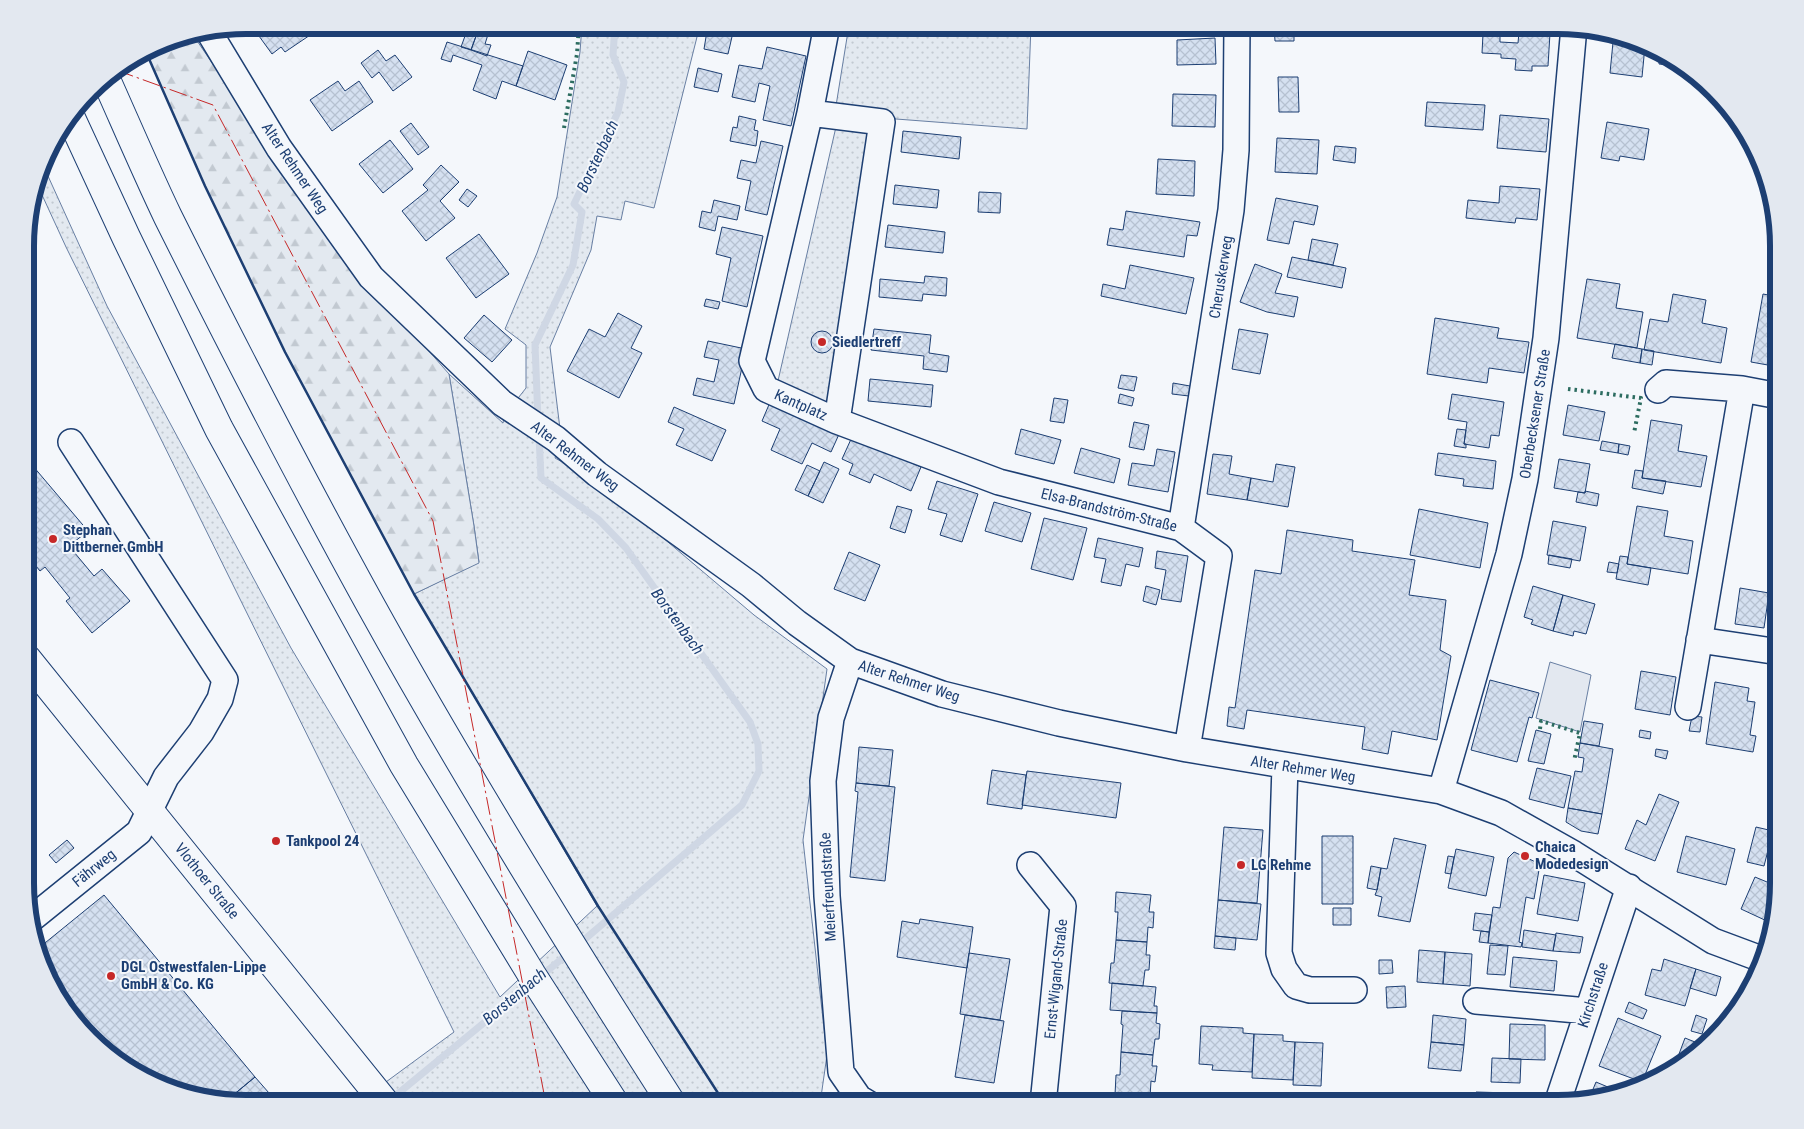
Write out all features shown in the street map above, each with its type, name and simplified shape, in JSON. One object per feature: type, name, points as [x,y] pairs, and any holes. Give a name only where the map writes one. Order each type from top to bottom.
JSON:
[{"type":"main road","points":[[108,84],[172,223],[279,433],[370,604],[473,783],[575,951],[666,1095]]},
{"type":"main road","points":[[73,123],[219,429],[404,765],[537,982],[609,1095]]},
{"type":"main road","name":"Vlothoer Straße","points":[[34,668],[378,1095]]},
{"type":"street","points":[[810,114],[825,34]]},
{"type":"street","name":"Cheruskerweg","points":[[1182,528],[1231,210],[1236,150],[1237,34]]},
{"type":"street","name":"Oberbecksener Straße","points":[[1440,791],[1509,554],[1525,479],[1546,338],[1573,34]]},
{"type":"street","name":"Alter Rehmer Weg","points":[[212,37],[279,148],[371,277],[502,403],[556,438],[597,474],[850,661],[942,694],[1059,723],[1187,749],[1440,791],[1501,813],[1629,887],[1713,941],[1757,957]]},
{"type":"street","name":"Kantplatz","points":[[810,114],[882,122],[838,421],[766,389],[752,361],[810,114]]},
{"type":"street","points":[[1658,390],[1666,383],[1742,389],[1770,394]]},
{"type":"street","points":[[1688,707],[1742,389]]},
{"type":"street","name":"Elsa-Brandström-Straße","points":[[838,421],[999,482],[1182,528],[1218,556],[1187,749]]},
{"type":"street","name":"Fährweg","points":[[37,915],[139,832],[166,777],[201,732],[220,699],[225,680],[71,442]]},
{"type":"street","points":[[1699,640],[1770,651]]},
{"type":"street","name":"Meierfreundstraße","points":[[850,661],[831,718],[823,781],[826,896],[841,1072],[858,1095]]},
{"type":"street","points":[[1285,766],[1279,952],[1284,969],[1296,986],[1310,990],[1354,990]]},
{"type":"street","name":"Ernst-Wigand-Straße","points":[[1030,865],[1063,906],[1044,1095]]},
{"type":"street","name":"Kirchstraße","points":[[1560,1095],[1629,887]]},
{"type":"street","points":[[1476,1001],[1588,1011]]},
{"type":"green space","points":[[581,34],[698,34],[654,208],[625,201],[621,220],[597,216],[591,250],[550,347],[561,437],[555,458],[596,481],[754,615],[827,669],[803,840],[827,1055],[821,1095],[368,1095],[454,1032],[66,247],[41,192],[47,173],[107,306],[291,648],[500,997],[597,906],[414,594],[479,562],[449,374],[503,423],[504,416],[526,388],[526,345],[505,329],[537,253],[557,197]]},
{"type":"green space","points":[[848,34],[1031,34],[1027,129],[883,118],[835,112]]},
{"type":"green space","points":[[196,40],[271,149],[365,278],[449,374],[479,563],[414,594],[285,352],[205,186],[149,58],[178,45]]},
{"type":"green space","points":[[838,118],[882,123],[837,420],[775,394]]},
{"type":"shaded area","points":[[1550,662],[1591,675],[1580,732],[1536,718]]},
{"type":"building","points":[[258,34],[312,34],[285,52],[281,47],[272,54]]},
{"type":"building","points":[[466,34],[477,34],[471,50],[461,47]]},
{"type":"building","points":[[477,34],[488,34],[485,44],[491,45],[487,56],[471,50]]},
{"type":"building","points":[[706,34],[733,34],[728,54],[704,49]]},
{"type":"building","points":[[1275,34],[1294,34],[1294,41],[1275,41]]},
{"type":"building","points":[[1483,34],[1500,35],[1500,42],[1518,43],[1519,34],[1550,34],[1548,66],[1532,66],[1532,71],[1515,70],[1516,59],[1501,58],[1501,54],[1482,53]]},
{"type":"building","points":[[1215,38],[1216,64],[1177,65],[1177,40]]},
{"type":"building","points":[[1613,41],[1644,52],[1642,77],[1610,73]]},
{"type":"building","points":[[447,42],[523,66],[516,86],[502,81],[496,99],[473,90],[482,65],[453,55],[451,62],[441,59]]},
{"type":"building","points":[[767,47],[806,56],[791,126],[763,120],[770,86],[759,83],[755,102],[732,97],[739,65],[762,69]]},
{"type":"building","points":[[378,50],[386,61],[395,55],[412,77],[393,91],[379,72],[372,78],[361,63]]},
{"type":"building","points":[[528,51],[567,65],[555,100],[516,86]]},
{"type":"building","points":[[1659,60],[1669,65],[1659,64]]},
{"type":"building","points":[[698,68],[722,74],[718,92],[694,87]]},
{"type":"building","points":[[1278,77],[1298,77],[1299,112],[1279,112]]},
{"type":"building","points":[[338,81],[345,91],[359,81],[373,102],[332,131],[310,100]]},
{"type":"building","points":[[1173,94],[1216,95],[1215,127],[1172,126]]},
{"type":"building","points":[[1427,102],[1485,105],[1483,130],[1425,126]]},
{"type":"building","points":[[1500,115],[1549,119],[1546,152],[1497,148]]},
{"type":"building","points":[[739,116],[756,120],[754,130],[758,131],[756,146],[730,141],[733,127],[737,128]]},
{"type":"building","points":[[1607,122],[1649,129],[1644,160],[1620,156],[1619,161],[1601,158]]},
{"type":"building","points":[[411,123],[429,147],[418,155],[400,131]]},
{"type":"building","points":[[903,131],[961,137],[959,159],[901,152]]},
{"type":"building","points":[[1277,138],[1319,140],[1317,174],[1275,172]]},
{"type":"building","points":[[390,140],[413,169],[383,193],[359,164]]},
{"type":"building","points":[[761,141],[783,146],[767,215],[745,210],[751,181],[737,178],[741,160],[756,163]]},
{"type":"building","points":[[1335,146],[1356,148],[1355,163],[1333,160]]},
{"type":"building","points":[[1158,159],[1195,161],[1194,196],[1156,194]]},
{"type":"building","points":[[441,165],[459,182],[440,201],[455,218],[426,241],[402,211],[428,190],[423,185]]},
{"type":"building","points":[[895,185],[939,190],[937,208],[893,204]]},
{"type":"building","points":[[1500,186],[1540,189],[1537,220],[1516,218],[1515,223],[1466,218],[1468,200],[1499,203]]},
{"type":"building","points":[[467,189],[477,196],[468,207],[459,200]]},
{"type":"building","points":[[979,192],[1001,193],[1000,213],[978,212]]},
{"type":"building","points":[[1276,198],[1318,206],[1314,225],[1294,221],[1289,244],[1267,240]]},
{"type":"building","points":[[714,200],[740,206],[737,220],[718,216],[715,231],[699,227],[702,211],[711,213]]},
{"type":"building","points":[[1126,211],[1200,222],[1197,236],[1187,235],[1184,257],[1107,245],[1110,228],[1123,230]]},
{"type":"building","points":[[888,225],[945,232],[943,253],[885,247]]},
{"type":"building","points":[[722,227],[763,236],[747,307],[722,301],[731,258],[716,254]]},
{"type":"building","points":[[479,234],[509,274],[476,298],[446,258]]},
{"type":"building","points":[[1312,239],[1338,244],[1333,265],[1308,260]]},
{"type":"building","points":[[1292,257],[1346,268],[1342,288],[1287,277]]},
{"type":"building","points":[[1255,264],[1282,274],[1275,293],[1298,297],[1294,317],[1267,312],[1240,302]]},
{"type":"building","points":[[1130,265],[1194,278],[1186,314],[1101,296],[1103,284],[1125,289]]},
{"type":"building","points":[[925,276],[947,278],[946,296],[923,294],[922,301],[879,297],[880,279],[924,283]]},
{"type":"building","points":[[1587,279],[1620,284],[1616,308],[1643,312],[1637,348],[1577,338]]},
{"type":"building","points":[[1673,294],[1706,300],[1702,323],[1727,328],[1721,363],[1644,350],[1650,319],[1668,322]]},
{"type":"building","points":[[1763,294],[1770,295],[1770,365],[1751,362]]},
{"type":"building","points":[[706,299],[720,302],[718,309],[704,306]]},
{"type":"building","points":[[618,313],[642,326],[631,348],[642,353],[619,398],[567,371],[589,329],[605,337]]},
{"type":"building","points":[[484,315],[512,340],[492,362],[464,338]]},
{"type":"building","points":[[1435,318],[1499,328],[1497,338],[1529,342],[1524,373],[1489,368],[1487,383],[1427,374]]},
{"type":"building","points":[[874,329],[931,335],[929,353],[949,356],[947,372],[923,369],[924,356],[871,350]]},
{"type":"building","points":[[1239,329],[1268,334],[1260,374],[1232,369]]},
{"type":"building","name":"Siedlertreff","points":[[822,331],[830,334],[833,342],[830,350],[822,353],[814,350],[811,342],[814,334]]},
{"type":"building","points":[[708,341],[746,349],[734,404],[693,395],[697,378],[714,382],[719,360],[704,357]]},
{"type":"building","points":[[1615,344],[1642,349],[1640,363],[1612,358]]},
{"type":"building","points":[[1642,349],[1654,351],[1652,365],[1640,363]]},
{"type":"building","points":[[1121,375],[1137,377],[1134,391],[1118,388]]},
{"type":"building","points":[[870,379],[933,385],[931,407],[868,401]]},
{"type":"building","points":[[1173,383],[1190,386],[1189,396],[1172,394]]},
{"type":"building","points":[[1120,394],[1134,398],[1132,406],[1118,403]]},
{"type":"building","points":[[1452,394],[1504,402],[1499,436],[1491,435],[1489,448],[1464,444],[1467,422],[1448,419]]},
{"type":"building","points":[[1054,398],[1068,400],[1064,423],[1050,421]]},
{"type":"building","points":[[771,400],[840,432],[831,452],[812,443],[802,464],[771,450],[780,429],[762,421]]},
{"type":"building","points":[[1568,405],[1605,412],[1599,441],[1563,435]]},
{"type":"building","points":[[674,407],[726,430],[712,461],[676,445],[684,429],[668,422]]},
{"type":"building","points":[[1651,420],[1682,425],[1678,451],[1707,456],[1701,487],[1642,478]]},
{"type":"building","points":[[1134,422],[1149,425],[1144,450],[1129,447]]},
{"type":"building","points":[[1021,429],[1061,440],[1054,464],[1015,454]]},
{"type":"building","points":[[1457,429],[1466,430],[1464,444],[1466,444],[1466,448],[1454,446]]},
{"type":"building","points":[[852,437],[921,467],[911,491],[874,474],[870,483],[849,474],[853,464],[842,459]]},
{"type":"building","points":[[1602,441],[1619,444],[1618,453],[1600,450]]},
{"type":"building","points":[[1619,444],[1630,446],[1628,455],[1618,453]]},
{"type":"building","points":[[1081,448],[1120,459],[1114,483],[1074,473]]},
{"type":"building","points":[[1157,449],[1175,452],[1168,492],[1128,485],[1132,463],[1154,466]]},
{"type":"building","points":[[1438,453],[1496,461],[1493,489],[1463,486],[1464,479],[1435,475]]},
{"type":"building","points":[[1213,454],[1232,456],[1229,474],[1251,478],[1247,500],[1207,494]]},
{"type":"building","points":[[1559,459],[1590,464],[1585,493],[1554,488]]},
{"type":"building","points":[[824,462],[839,469],[823,503],[808,496]]},
{"type":"building","points":[[1276,464],[1295,467],[1288,507],[1247,500],[1251,478],[1273,482]]},
{"type":"building","points":[[807,465],[820,471],[808,496],[795,490]]},
{"type":"building","name":"Stephan Dittberner GmbH","points":[[34,467],[88,531],[69,546],[94,576],[102,569],[130,601],[92,633],[66,601],[70,598],[45,567],[40,571],[34,564]]},
{"type":"building","points":[[1635,470],[1643,471],[1642,478],[1666,481],[1663,494],[1632,488]]},
{"type":"building","points":[[937,481],[978,494],[962,542],[940,535],[947,514],[928,509]]},
{"type":"building","points":[[1585,491],[1599,494],[1597,506],[1576,502],[1578,492],[1585,493]]},
{"type":"building","points":[[994,502],[1031,513],[1022,542],[985,531]]},
{"type":"building","points":[[897,506],[912,510],[905,533],[890,528]]},
{"type":"building","points":[[1637,506],[1668,511],[1664,536],[1693,541],[1688,574],[1627,564]]},
{"type":"building","points":[[1419,509],[1488,523],[1480,568],[1410,555]]},
{"type":"building","points":[[1044,518],[1087,528],[1073,580],[1031,569]]},
{"type":"building","points":[[1553,521],[1586,527],[1580,561],[1547,555]]},
{"type":"building","points":[[1287,530],[1353,540],[1352,551],[1415,560],[1409,595],[1446,600],[1440,650],[1451,656],[1437,740],[1392,731],[1388,754],[1362,749],[1365,727],[1247,710],[1244,729],[1227,726],[1229,707],[1235,708],[1255,570],[1281,574]]},
{"type":"building","points":[[1098,538],[1143,548],[1139,567],[1126,564],[1121,586],[1101,582],[1106,559],[1094,557]]},
{"type":"building","points":[[1157,551],[1188,556],[1181,602],[1161,599],[1166,570],[1155,568]]},
{"type":"building","points":[[849,552],[880,565],[865,601],[834,589]]},
{"type":"building","points":[[1549,555],[1572,559],[1570,568],[1548,564]]},
{"type":"building","points":[[1620,556],[1628,557],[1627,564],[1651,568],[1648,585],[1616,579]]},
{"type":"building","points":[[1609,562],[1619,564],[1617,573],[1607,572]]},
{"type":"building","points":[[1146,586],[1160,590],[1156,605],[1143,601]]},
{"type":"building","points":[[1533,586],[1563,595],[1553,631],[1531,624],[1533,620],[1524,617]]},
{"type":"building","points":[[1740,588],[1769,593],[1764,628],[1735,624]]},
{"type":"building","points":[[1563,595],[1595,604],[1586,634],[1574,631],[1573,636],[1553,631]]},
{"type":"building","points":[[1641,671],[1676,677],[1670,715],[1635,709]]},
{"type":"building","points":[[1490,680],[1539,693],[1532,718],[1529,717],[1517,762],[1471,750]]},
{"type":"building","points":[[1715,682],[1749,688],[1747,701],[1755,702],[1750,735],[1756,736],[1753,752],[1706,744]]},
{"type":"building","points":[[1692,716],[1702,717],[1700,732],[1689,731]]},
{"type":"building","points":[[1584,721],[1603,724],[1599,746],[1580,743]]},
{"type":"building","points":[[1536,730],[1551,734],[1544,764],[1528,761]]},
{"type":"building","points":[[1640,730],[1651,732],[1650,739],[1639,737]]},
{"type":"building","points":[[1580,743],[1613,749],[1602,814],[1568,808],[1575,771],[1582,772],[1584,758],[1578,757]]},
{"type":"building","points":[[859,747],[893,750],[889,786],[856,783]]},
{"type":"building","points":[[1656,749],[1668,751],[1666,759],[1655,756]]},
{"type":"building","points":[[1537,768],[1571,776],[1564,808],[1529,799]]},
{"type":"building","points":[[992,770],[1026,775],[1022,809],[987,804]]},
{"type":"building","points":[[1027,771],[1121,783],[1116,818],[1022,805]]},
{"type":"building","points":[[856,783],[895,787],[885,881],[850,877],[858,792],[855,791]]},
{"type":"building","points":[[1659,794],[1679,802],[1655,861],[1625,849],[1637,820],[1646,825]]},
{"type":"building","points":[[1568,808],[1602,814],[1598,834],[1581,831],[1566,822]]},
{"type":"building","name":"LG Rehme","points":[[1224,827],[1263,830],[1257,903],[1218,900]]},
{"type":"building","points":[[1756,827],[1770,830],[1770,843],[1764,866],[1747,862]]},
{"type":"building","points":[[1322,836],[1353,836],[1353,904],[1322,904]]},
{"type":"building","points":[[1686,836],[1735,849],[1726,885],[1677,872]]},
{"type":"building","points":[[1394,838],[1426,845],[1410,922],[1378,916],[1382,897],[1375,895],[1381,868],[1387,869]]},
{"type":"building","points":[[67,840],[74,848],[56,863],[49,855]]},
{"type":"building","points":[[1456,849],[1494,857],[1486,896],[1448,888]]},
{"type":"building","points":[[1514,852],[1540,864],[1534,899],[1526,897],[1519,942],[1522,943],[1521,947],[1488,943],[1493,907],[1500,908],[1508,858]]},
{"type":"building","points":[[1448,856],[1454,857],[1451,874],[1445,873]]},
{"type":"building","points":[[1371,866],[1381,868],[1377,890],[1367,888]]},
{"type":"building","points":[[1544,875],[1585,883],[1578,921],[1537,914]]},
{"type":"building","points":[[1755,877],[1770,883],[1766,921],[1741,909]]},
{"type":"building","points":[[1116,892],[1151,895],[1149,912],[1154,912],[1153,928],[1148,927],[1147,942],[1116,940],[1118,912],[1115,912]]},
{"type":"building","name":"DGL Ostwestfalen-Lippe GmbH & Co. KG","points":[[104,895],[255,1077],[232,1095],[191,1088],[165,1079],[140,1067],[106,1043],[86,1023],[62,989],[43,945]]},
{"type":"building","points":[[1218,900],[1261,904],[1257,940],[1215,936]]},
{"type":"building","points":[[1333,908],[1351,908],[1351,925],[1333,925]]},
{"type":"building","points":[[1475,913],[1492,915],[1489,932],[1473,930]]},
{"type":"building","points":[[920,919],[973,927],[967,968],[897,957],[902,921],[919,924]]},
{"type":"building","points":[[1524,930],[1556,935],[1553,951],[1522,947]]},
{"type":"building","points":[[1481,931],[1489,932],[1488,943],[1479,942]]},
{"type":"building","points":[[1556,933],[1583,937],[1580,953],[1553,951]]},
{"type":"building","points":[[1215,936],[1236,938],[1235,950],[1214,948]]},
{"type":"building","points":[[1116,940],[1147,942],[1146,955],[1150,955],[1149,970],[1145,970],[1143,986],[1109,983],[1111,963],[1114,963]]},
{"type":"building","points":[[1490,945],[1508,946],[1505,975],[1487,974]]},
{"type":"building","points":[[1419,950],[1445,952],[1443,984],[1417,982]]},
{"type":"building","points":[[1445,952],[1472,954],[1470,986],[1443,984]]},
{"type":"building","points":[[969,953],[1010,959],[1000,1020],[960,1014]]},
{"type":"building","points":[[1513,957],[1557,961],[1554,991],[1510,987]]},
{"type":"building","points":[[1664,959],[1696,969],[1685,1006],[1645,995],[1652,969],[1661,971]]},
{"type":"building","points":[[1379,960],[1392,960],[1393,973],[1379,974]]},
{"type":"building","points":[[1696,969],[1721,977],[1716,996],[1690,988]]},
{"type":"building","points":[[1112,983],[1156,987],[1154,1006],[1157,1006],[1157,1013],[1110,1010]]},
{"type":"building","points":[[1405,986],[1406,1007],[1387,1008],[1386,987]]},
{"type":"building","points":[[1629,1002],[1647,1010],[1643,1019],[1625,1012]]},
{"type":"building","points":[[1122,1011],[1157,1013],[1156,1023],[1160,1024],[1159,1039],[1155,1039],[1153,1055],[1121,1052]]},
{"type":"building","points":[[965,1015],[1004,1021],[994,1083],[955,1077]]},
{"type":"building","points":[[1433,1015],[1466,1019],[1464,1045],[1431,1042]]},
{"type":"building","points":[[1696,1015],[1707,1019],[1702,1034],[1691,1031]]},
{"type":"building","points":[[1618,1018],[1661,1036],[1644,1077],[1637,1080],[1599,1066]]},
{"type":"building","points":[[1510,1024],[1545,1025],[1545,1060],[1509,1059]]},
{"type":"building","points":[[1201,1026],[1243,1028],[1243,1033],[1254,1034],[1252,1072],[1212,1070],[1213,1065],[1199,1064]]},
{"type":"building","points":[[1254,1034],[1283,1035],[1283,1041],[1295,1042],[1293,1080],[1252,1078]]},
{"type":"building","points":[[1685,1038],[1698,1043],[1682,1055],[1679,1054]]},
{"type":"building","points":[[1295,1042],[1323,1043],[1321,1086],[1293,1085]]},
{"type":"building","points":[[1431,1042],[1464,1045],[1461,1071],[1428,1068]]},
{"type":"building","points":[[1121,1052],[1153,1055],[1152,1066],[1157,1066],[1155,1082],[1151,1081],[1150,1095],[1115,1095],[1116,1075],[1120,1075]]},
{"type":"building","points":[[1492,1058],[1521,1059],[1520,1083],[1491,1082]]},
{"type":"building","points":[[255,1077],[271,1095],[246,1095],[233,1095]]},
{"type":"building","points":[[1596,1082],[1611,1088],[1599,1091],[1592,1092]]},
{"type":"building","points":[[1476,1092],[1510,1093],[1510,1095],[1476,1095]]},
{"type":"waterway","name":"Borstenbach","points":[[538,420],[535,345],[573,265],[582,212],[574,204],[618,112],[624,82],[613,55],[614,34]]},
{"type":"waterway","name":"Borstenbach","points":[[539,436],[541,478],[598,519],[626,548],[750,722],[758,744],[759,771],[742,805],[578,945]]},
{"type":"waterway","name":"Borstenbach","points":[[540,977],[570,952]]},
{"type":"waterway","name":"Borstenbach","points":[[396,1095],[531,984]]},
{"type":"hedge","points":[[564,128],[577,54],[578,34]]},
{"type":"hedge","points":[[1568,389],[1641,398],[1634,433]]},
{"type":"hedge","points":[[1540,729],[1541,721],[1580,733],[1574,761]]},
{"type":"wall","points":[[149,58],[205,186],[285,352],[414,594],[598,906],[719,1095]]},
{"type":"power","points":[[124,73],[213,105],[433,521],[544,1095]]},
{"type":"place","name":"Siedlertreff","points":[[822,342]]},
{"type":"place","name":"Stephan Dittberner GmbH","points":[[53,539]]},
{"type":"place","name":"Tankpool 24","points":[[276,841]]},
{"type":"place","name":"Chaica Modedesign","points":[[1525,856]]},
{"type":"place","name":"LG Rehme","points":[[1241,865]]},
{"type":"place","name":"DGL Ostwestfalen-Lippe GmbH & Co. KG","points":[[111,976]]}]
